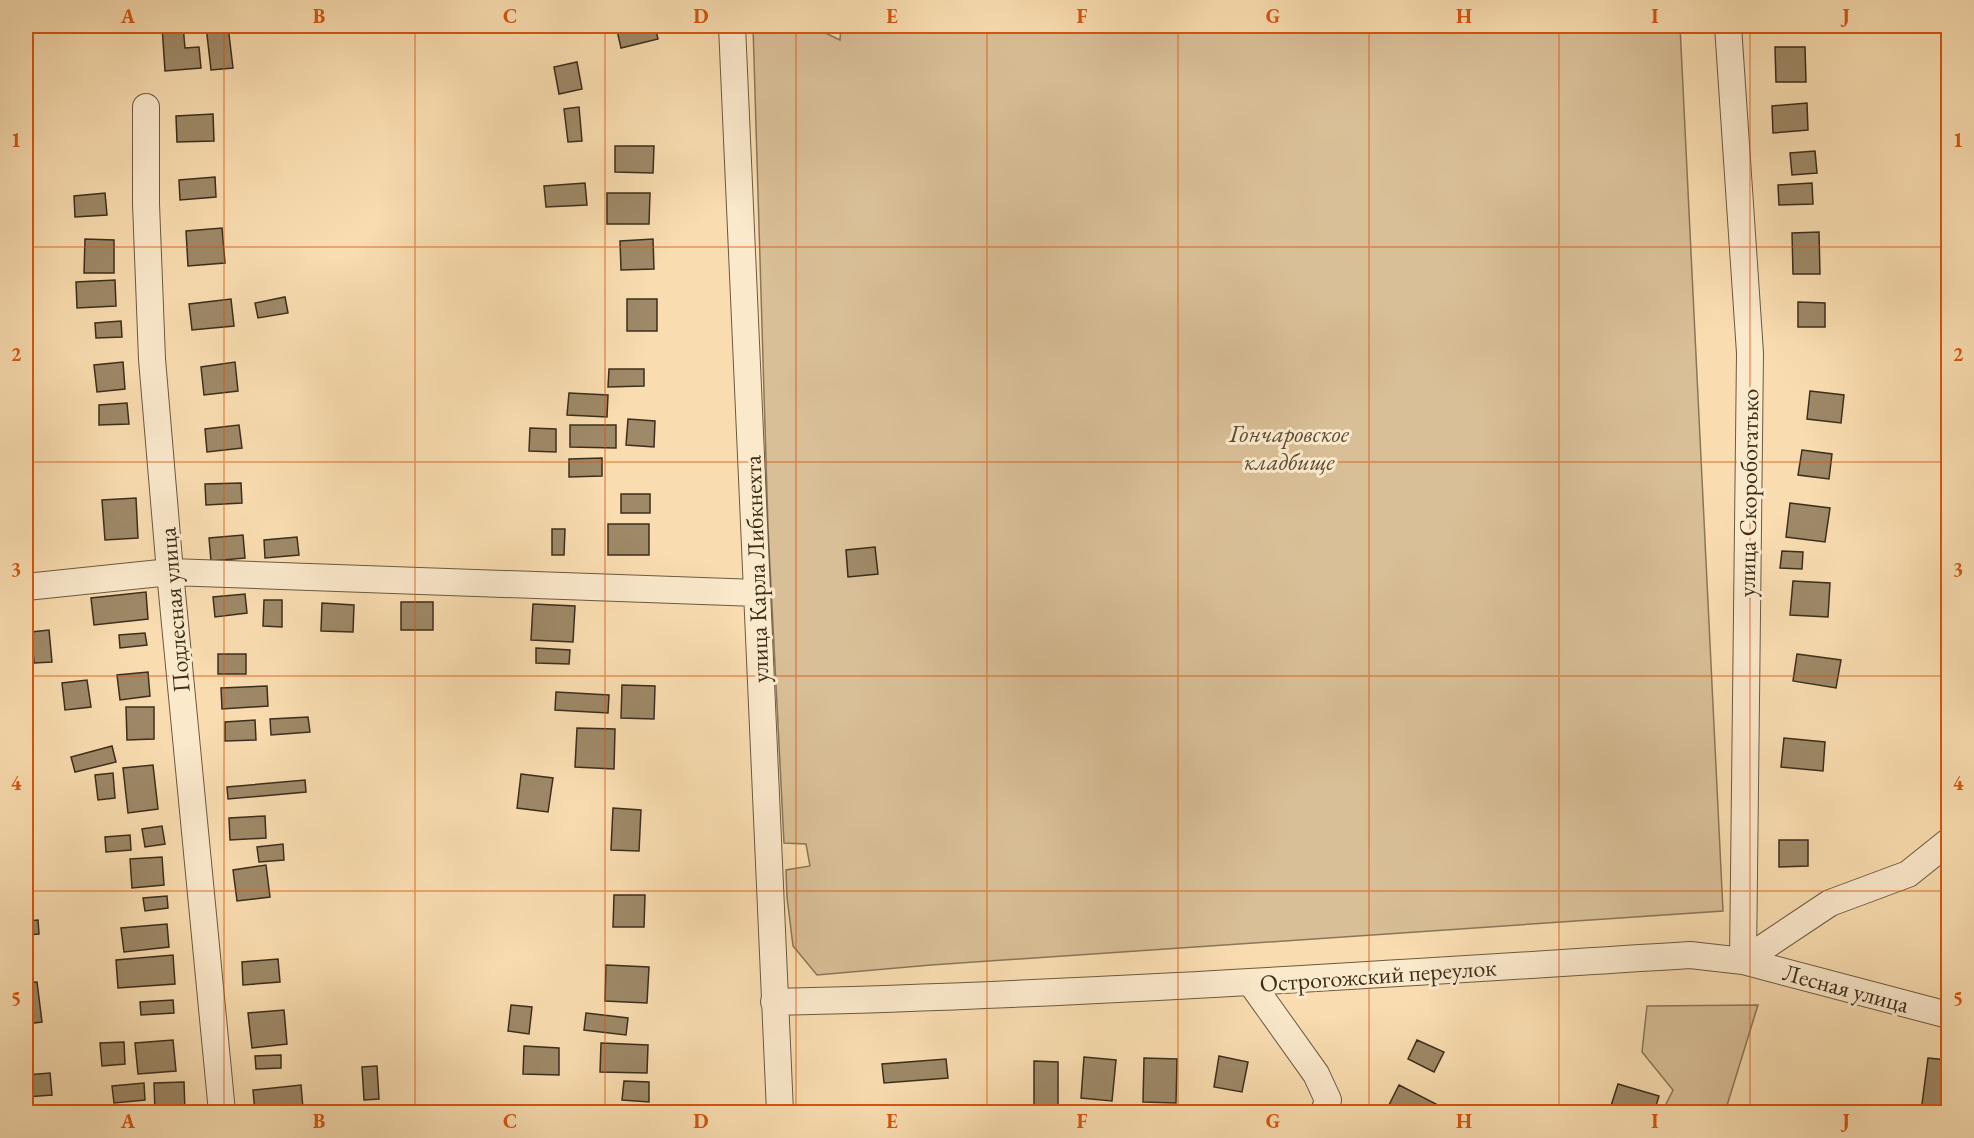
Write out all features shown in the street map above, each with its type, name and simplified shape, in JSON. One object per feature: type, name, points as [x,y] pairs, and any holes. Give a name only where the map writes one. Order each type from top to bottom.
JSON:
[{"type":"street","name":"улица Карла Либкнехта","points":[[732,26],[780,1113]]},
{"type":"street","name":"улица Скоробогатько","points":[[1728,26],[1750,353],[1743,961]]},
{"type":"street","name":"Подлесная улица","points":[[146,107],[146,204],[152,359],[222,1113]]},
{"type":"street","points":[[26,586],[170,572],[757,593]]},
{"type":"street","points":[[1743,961],[1830,903],[1908,874],[1948,842]]},
{"type":"street","name":"Острогожский переулок","points":[[774,1002],[928,998],[1251,983],[1690,955],[1743,961]]},
{"type":"street","name":"Лесная улица","points":[[1743,961],[1948,1015]]},
{"type":"street","points":[[1251,983],[1316,1074],[1329,1100],[1324,1113]]},
{"type":"green space","name":"Гончаровское кладбище","points":[[753,26],[811,26],[840,40],[841,26],[1680,26],[1723,911],[931,965],[817,975],[793,946],[787,897],[786,870],[810,866],[806,844],[784,843],[768,527]]},
{"type":"green space","points":[[1758,1005],[1725,1112],[1662,1112],[1673,1090],[1642,1052],[1647,1006]]},
{"type":"building","points":[[162,26],[183,26],[185,48],[199,47],[201,68],[165,71]]},
{"type":"building","points":[[206,26],[228,26],[233,68],[211,70]]},
{"type":"building","points":[[616,26],[655,26],[658,39],[621,48]]},
{"type":"building","points":[[1775,47],[1805,47],[1806,82],[1776,82]]},
{"type":"building","points":[[577,62],[582,89],[559,94],[554,67]]},
{"type":"building","points":[[1807,103],[1808,130],[1773,133],[1772,106]]},
{"type":"building","points":[[579,107],[582,141],[568,142],[564,109]]},
{"type":"building","points":[[213,114],[214,141],[177,142],[176,116]]},
{"type":"building","points":[[615,146],[654,146],[653,173],[615,172]]},
{"type":"building","points":[[1815,151],[1817,173],[1792,175],[1790,153]]},
{"type":"building","points":[[215,177],[216,197],[180,200],[179,180]]},
{"type":"building","points":[[585,183],[587,205],[546,207],[544,186]]},
{"type":"building","points":[[1812,183],[1813,204],[1779,205],[1778,185]]},
{"type":"building","points":[[105,193],[107,215],[75,217],[74,196]]},
{"type":"building","points":[[607,193],[650,193],[649,224],[607,224]]},
{"type":"building","points":[[222,228],[225,263],[188,266],[186,231]]},
{"type":"building","points":[[1819,232],[1820,274],[1793,274],[1792,233]]},
{"type":"building","points":[[85,239],[114,240],[114,273],[84,273]]},
{"type":"building","points":[[653,239],[654,269],[621,270],[620,241]]},
{"type":"building","points":[[115,280],[116,306],[77,308],[76,282]]},
{"type":"building","points":[[285,297],[288,313],[258,318],[255,303]]},
{"type":"building","points":[[231,299],[234,326],[192,330],[189,304]]},
{"type":"building","points":[[627,299],[657,299],[657,331],[627,331]]},
{"type":"building","points":[[1798,302],[1825,303],[1825,327],[1798,327]]},
{"type":"building","points":[[121,321],[122,337],[96,338],[95,323]]},
{"type":"building","points":[[123,362],[125,389],[97,392],[94,365]]},
{"type":"building","points":[[235,362],[238,391],[204,395],[201,367]]},
{"type":"building","points":[[609,369],[644,369],[644,386],[608,387]]},
{"type":"building","points":[[1810,391],[1844,395],[1841,423],[1807,419]]},
{"type":"building","points":[[569,393],[608,395],[607,417],[567,415]]},
{"type":"building","points":[[127,403],[129,424],[99,425],[99,405]]},
{"type":"building","points":[[628,419],[655,421],[654,447],[626,445]]},
{"type":"building","points":[[239,425],[242,448],[207,452],[205,429]]},
{"type":"building","points":[[570,425],[616,425],[616,448],[570,447]]},
{"type":"building","points":[[530,428],[556,429],[556,452],[529,451]]},
{"type":"building","points":[[1802,450],[1832,454],[1829,479],[1798,475]]},
{"type":"building","points":[[602,458],[602,476],[569,477],[569,459]]},
{"type":"building","points":[[241,483],[242,503],[206,505],[205,484]]},
{"type":"building","points":[[621,494],[650,494],[650,513],[621,513]]},
{"type":"building","points":[[136,498],[138,538],[105,540],[102,500]]},
{"type":"building","points":[[1790,503],[1830,508],[1825,542],[1786,537]]},
{"type":"building","points":[[608,524],[649,524],[649,555],[608,555]]},
{"type":"building","points":[[552,529],[565,529],[564,555],[552,555]]},
{"type":"building","points":[[243,535],[245,558],[211,561],[209,538]]},
{"type":"building","points":[[297,537],[299,555],[265,558],[264,540]]},
{"type":"building","points":[[875,547],[878,574],[848,577],[846,550]]},
{"type":"building","points":[[1782,551],[1803,552],[1802,569],[1780,568]]},
{"type":"building","points":[[1793,581],[1830,583],[1828,617],[1790,615]]},
{"type":"building","points":[[146,592],[148,619],[94,625],[91,598]]},
{"type":"building","points":[[245,594],[247,613],[215,617],[213,597]]},
{"type":"building","points":[[264,600],[282,600],[282,627],[263,626]]},
{"type":"building","points":[[401,602],[433,602],[433,630],[401,630]]},
{"type":"building","points":[[322,603],[354,605],[353,632],[321,631]]},
{"type":"building","points":[[533,604],[575,606],[573,642],[531,640]]},
{"type":"building","points":[[49,630],[52,662],[34,663],[31,632]]},
{"type":"building","points":[[145,633],[147,645],[120,648],[119,635]]},
{"type":"building","points":[[536,648],[570,650],[569,664],[536,663]]},
{"type":"building","points":[[218,654],[246,654],[246,674],[218,674]]},
{"type":"building","points":[[1797,654],[1841,660],[1836,688],[1793,681]]},
{"type":"building","points":[[148,672],[150,696],[120,700],[117,675]]},
{"type":"building","points":[[87,680],[91,707],[65,710],[62,683]]},
{"type":"building","points":[[622,685],[655,686],[654,719],[621,718]]},
{"type":"building","points":[[267,686],[268,706],[222,709],[221,688]]},
{"type":"building","points":[[556,692],[609,695],[608,713],[555,710]]},
{"type":"building","points":[[126,707],[154,707],[154,739],[127,740]]},
{"type":"building","points":[[308,717],[310,732],[271,735],[270,719]]},
{"type":"building","points":[[255,720],[256,740],[225,741],[225,722]]},
{"type":"building","points":[[577,728],[615,729],[614,769],[575,767]]},
{"type":"building","points":[[1784,738],[1825,742],[1823,771],[1781,767]]},
{"type":"building","points":[[112,746],[116,762],[75,772],[71,757]]},
{"type":"building","points":[[153,765],[158,809],[128,813],[123,768]]},
{"type":"building","points":[[113,773],[115,798],[98,800],[95,775]]},
{"type":"building","points":[[521,774],[553,778],[548,812],[517,808]]},
{"type":"building","points":[[305,780],[306,792],[228,799],[227,787]]},
{"type":"building","points":[[613,808],[641,810],[639,851],[611,850]]},
{"type":"building","points":[[265,816],[266,838],[230,840],[229,818]]},
{"type":"building","points":[[162,826],[165,844],[145,847],[142,829]]},
{"type":"building","points":[[26,828],[28,828],[29,857],[26,857]]},
{"type":"building","points":[[130,835],[131,850],[106,852],[105,837]]},
{"type":"building","points":[[1779,840],[1808,840],[1808,866],[1779,867]]},
{"type":"building","points":[[283,844],[284,860],[259,862],[257,847]]},
{"type":"building","points":[[162,857],[164,885],[132,888],[130,859]]},
{"type":"building","points":[[266,865],[270,897],[237,901],[233,870]]},
{"type":"building","points":[[614,895],[645,895],[644,927],[613,927]]},
{"type":"building","points":[[167,896],[168,908],[145,911],[143,898]]},
{"type":"building","points":[[38,920],[39,934],[26,935],[26,921]]},
{"type":"building","points":[[167,924],[169,947],[124,952],[121,928]]},
{"type":"building","points":[[173,955],[175,984],[118,988],[116,960]]},
{"type":"building","points":[[278,959],[280,982],[243,985],[242,962]]},
{"type":"building","points":[[606,965],[649,967],[647,1003],[605,1001]]},
{"type":"building","points":[[37,982],[42,1022],[26,1024],[26,983]]},
{"type":"building","points":[[173,1000],[174,1013],[141,1015],[140,1002]]},
{"type":"building","points":[[511,1005],[532,1007],[529,1034],[508,1031]]},
{"type":"building","points":[[284,1010],[287,1044],[252,1048],[248,1013]]},
{"type":"building","points":[[586,1013],[628,1018],[626,1035],[584,1030]]},
{"type":"building","points":[[173,1040],[176,1071],[138,1074],[135,1043]]},
{"type":"building","points":[[1417,1040],[1444,1052],[1434,1072],[1408,1059]]},
{"type":"building","points":[[124,1042],[125,1064],[102,1066],[100,1043]]},
{"type":"building","points":[[601,1043],[648,1045],[647,1073],[600,1072]]},
{"type":"building","points":[[524,1046],[559,1048],[559,1075],[523,1074]]},
{"type":"building","points":[[281,1055],[281,1068],[256,1069],[255,1056]]},
{"type":"building","points":[[1219,1056],[1248,1062],[1242,1092],[1214,1087]]},
{"type":"building","points":[[1084,1057],[1116,1060],[1112,1101],[1081,1098]]},
{"type":"building","points":[[1144,1058],[1177,1059],[1176,1103],[1143,1102]]},
{"type":"building","points":[[1928,1058],[1947,1060],[1941,1112],[1921,1112]]},
{"type":"building","points":[[946,1059],[948,1078],[884,1083],[882,1064]]},
{"type":"building","points":[[1034,1061],[1058,1062],[1058,1111],[1034,1110]]},
{"type":"building","points":[[377,1066],[379,1099],[364,1100],[362,1067]]},
{"type":"building","points":[[50,1073],[52,1095],[26,1097],[26,1075]]},
{"type":"building","points":[[624,1081],[649,1082],[649,1102],[622,1100]]},
{"type":"building","points":[[184,1082],[185,1112],[155,1112],[154,1083]]},
{"type":"building","points":[[144,1083],[145,1100],[114,1103],[112,1086]]},
{"type":"building","points":[[1618,1084],[1659,1096],[1654,1112],[1609,1112]]},
{"type":"building","points":[[301,1085],[303,1109],[255,1112],[253,1090]]},
{"type":"building","points":[[1399,1085],[1436,1104],[1432,1112],[1403,1112],[1389,1105]]},
{"type":"building","points":[[917,1105],[917,1112],[878,1112],[878,1107]]}]
